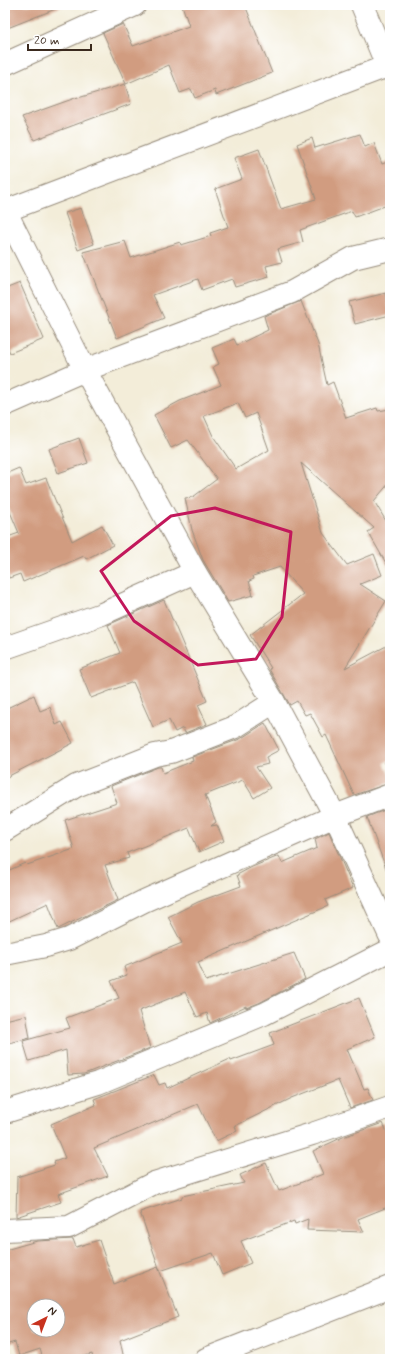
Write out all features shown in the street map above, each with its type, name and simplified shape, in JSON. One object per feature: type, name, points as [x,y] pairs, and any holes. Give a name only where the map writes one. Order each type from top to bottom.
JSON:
[{"type":"street","points":[[5,64],[135,5]]},
{"type":"street","points":[[362,5],[389,67],[5,210],[84,370],[195,572],[274,702],[335,816],[390,936]]},
{"type":"street","points":[[5,405],[84,370],[292,292],[353,258],[390,249]]},
{"type":"street","points":[[5,648],[102,614],[195,572]]},
{"type":"street","points":[[5,830],[76,786],[155,754],[171,752],[234,727],[274,702]]},
{"type":"street","points":[[5,954],[70,940],[144,901],[335,816],[390,796]]},
{"type":"street","points":[[5,1112],[98,1083],[264,1014],[390,950]]},
{"type":"street","points":[[5,1230],[69,1227],[154,1183],[312,1134],[390,1107]]},
{"type":"street","points":[[206,1359],[390,1286]]},
{"type":"highlighted area","points":[[215,508],[291,532],[282,617],[256,659],[198,665],[134,621],[101,571],[171,516]]},
{"type":"building","points":[[5,5],[63,5],[63,6],[5,29]]},
{"type":"building","points":[[182,5],[245,5],[272,73],[216,95],[215,90],[195,98],[191,89],[180,93],[169,65],[126,84],[103,33],[123,24],[133,46],[189,26]]},
{"type":"building","points":[[125,84],[131,104],[34,140],[22,117],[78,97]]},
{"type":"building","points":[[360,134],[365,147],[374,143],[382,164],[390,161],[390,204],[355,217],[352,211],[300,230],[303,242],[278,249],[282,262],[266,266],[269,277],[235,287],[232,279],[202,290],[198,279],[153,295],[164,318],[117,338],[83,252],[125,241],[131,258],[180,242],[181,245],[211,236],[210,233],[228,227],[215,189],[242,179],[234,158],[259,149],[281,209],[316,199],[297,144],[312,138],[315,148]]},
{"type":"building","points":[[81,208],[94,244],[78,250],[65,213]]},
{"type":"building","points":[[20,283],[44,339],[10,353],[5,340],[5,289]]},
{"type":"building","points":[[386,293],[390,315],[355,324],[349,302]]},
{"type":"building","points":[[301,301],[318,344],[327,385],[333,382],[346,418],[377,408],[378,411],[390,409],[390,482],[374,501],[386,521],[390,519],[390,570],[368,532],[374,528],[301,463],[323,533],[347,565],[374,554],[382,575],[360,584],[386,601],[345,668],[390,644],[390,760],[384,763],[390,776],[390,783],[354,795],[326,735],[323,737],[310,713],[305,715],[297,701],[290,705],[269,669],[271,668],[250,635],[303,594],[280,567],[253,576],[254,579],[249,581],[253,595],[228,602],[203,560],[192,530],[185,498],[193,497],[217,479],[188,440],[171,448],[154,415],[180,401],[221,385],[213,367],[219,364],[212,348],[234,339],[237,345],[268,330],[264,316]],"holes":[[[238,403],[245,418],[256,413],[269,450],[236,469],[213,436],[204,416]]]},
{"type":"building","points":[[79,438],[88,463],[58,473],[49,449]]},
{"type":"building","points":[[19,468],[26,485],[46,478],[72,541],[102,525],[113,545],[86,559],[84,556],[23,582],[20,574],[9,578],[5,566],[5,538],[19,533],[5,500],[5,474]]},
{"type":"building","points":[[164,600],[207,701],[198,705],[207,724],[185,733],[183,728],[175,732],[169,720],[153,727],[133,682],[91,698],[79,669],[120,653],[108,625]]},
{"type":"building","points":[[34,695],[40,711],[50,707],[56,725],[62,722],[73,743],[5,778],[5,709]]},
{"type":"building","points":[[265,723],[279,750],[266,757],[268,764],[256,767],[270,788],[254,798],[243,780],[205,795],[216,822],[211,826],[217,825],[224,841],[199,852],[189,828],[127,853],[129,858],[105,865],[118,900],[58,929],[48,903],[5,923],[5,872],[25,863],[27,865],[74,849],[65,820],[117,803],[111,786],[158,767],[161,767],[163,773],[193,761],[192,757],[240,739]]},
{"type":"building","points":[[390,808],[390,874],[388,874],[367,817]]},
{"type":"building","points":[[329,832],[353,888],[325,900],[328,906],[198,962],[206,981],[294,953],[305,979],[259,1003],[246,1008],[246,1006],[210,1023],[207,1013],[197,1017],[185,992],[139,1011],[150,1048],[84,1074],[68,1075],[66,1050],[29,1061],[23,1041],[70,1028],[66,1018],[119,998],[111,981],[127,975],[124,967],[182,943],[168,917],[198,902],[241,886],[237,875],[252,867],[279,856],[282,863],[317,848],[315,839]]},
{"type":"building","points":[[359,998],[375,1037],[347,1049],[364,1089],[368,1088],[373,1100],[350,1108],[338,1080],[292,1098],[235,1126],[237,1131],[216,1141],[198,1104],[94,1148],[108,1176],[58,1194],[61,1202],[16,1217],[17,1177],[55,1165],[54,1162],[65,1158],[51,1124],[96,1105],[94,1099],[154,1075],[159,1085],[165,1083],[167,1088],[230,1059],[231,1061],[274,1045],[270,1033]]},
{"type":"building","points":[[26,1015],[30,1038],[5,1044],[5,1020]]},
{"type":"building","points":[[383,1123],[390,1139],[390,1206],[358,1219],[364,1232],[307,1230],[308,1219],[295,1224],[294,1221],[241,1241],[251,1263],[222,1275],[213,1253],[160,1271],[140,1212],[182,1198],[182,1196],[244,1183],[240,1175],[266,1163],[279,1191],[323,1174],[313,1151],[343,1137]]},
{"type":"building","points":[[73,1239],[76,1247],[99,1240],[114,1284],[158,1267],[178,1317],[120,1340],[124,1359],[93,1359],[92,1354],[75,1359],[43,1359],[40,1349],[19,1356],[15,1342],[5,1345],[5,1250],[37,1241]]}]
